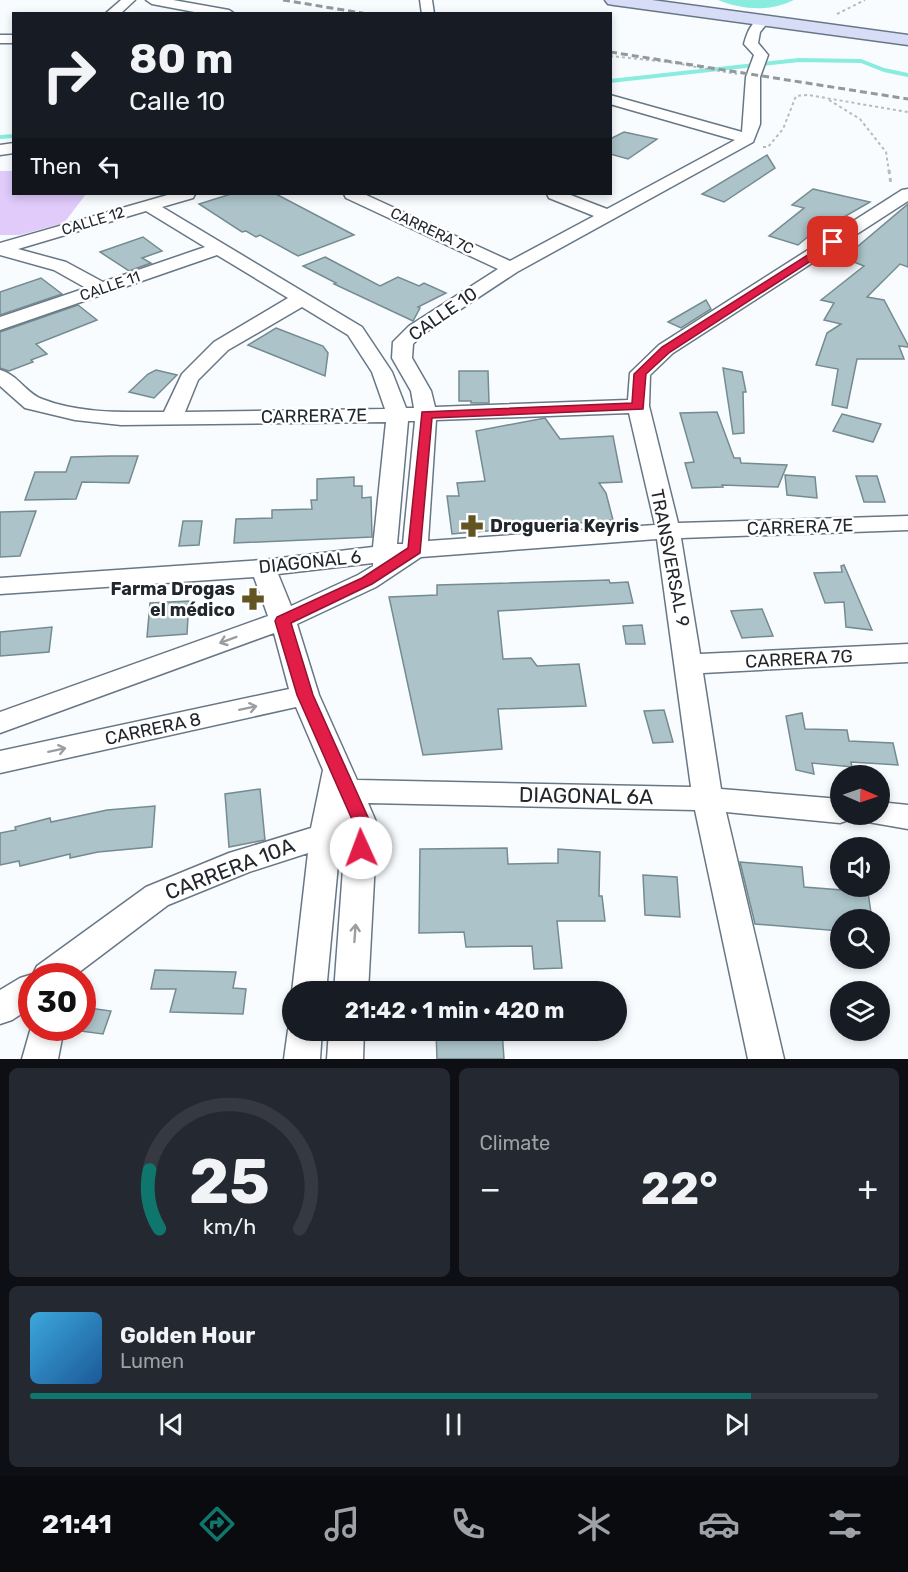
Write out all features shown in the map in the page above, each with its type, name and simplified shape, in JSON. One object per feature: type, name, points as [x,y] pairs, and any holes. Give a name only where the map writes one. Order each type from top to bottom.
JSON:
[{"type":"street","points":[[114,12],[129,0]]},
{"type":"street","points":[[152,0],[218,12]]},
{"type":"street","points":[[614,0],[908,40]]},
{"type":"street","points":[[612,100],[742,142],[752,124],[753,77],[761,55],[751,44],[754,31],[763,21]]},
{"type":"street","points":[[612,116],[636,107]]},
{"type":"street","name":"CALLE 10","points":[[415,550],[426,414],[421,391],[402,358],[403,342],[416,330],[511,268],[742,142]]},
{"type":"street","name":"TRANSVERSAL 9","points":[[766,1059],[708,799],[689,664],[680,530],[638,406],[640,374],[666,349],[900,192]]},
{"type":"street","name":"CALLE 12","points":[[0,250],[183,195]]},
{"type":"street","name":"CARRERA 7C","points":[[354,195],[511,268]]},
{"type":"street","points":[[557,195],[606,215]]},
{"type":"street","points":[[0,723],[283,621],[367,581],[385,561],[397,415],[384,375],[370,349],[355,331],[148,205]]},
{"type":"street","name":"CALLE 11","points":[[0,324],[220,248]]},
{"type":"street","points":[[0,250],[60,266],[101,289]]},
{"type":"street","points":[[172,418],[189,378],[221,346],[301,299]]},
{"type":"street","name":"CARRERA 7E","points":[[0,376],[33,403],[75,414],[121,419],[397,415],[638,406]]},
{"type":"street","name":"CARRERA 7E","points":[[680,530],[908,524]]},
{"type":"street","name":"DIAGONAL 6","points":[[0,586],[385,561],[415,550],[680,530]]},
{"type":"street","points":[[263,568],[283,621],[305,695],[338,783],[362,824],[352,981]]},
{"type":"street","name":"CARRERA 7G","points":[[689,664],[908,653]]},
{"type":"street","name":"CARRERA 8","points":[[0,762],[305,695]]},
{"type":"street","points":[[310,981],[325,835],[338,783]]},
{"type":"street","name":"DIAGONAL 6A","points":[[338,783],[708,799],[830,810]]},
{"type":"street","points":[[890,815],[908,817]]},
{"type":"street","name":"CARRERA 10A","points":[[70,963],[157,896],[240,862],[362,824]]},
{"type":"street","points":[[0,1009],[18,997]]},
{"type":"street","points":[[40,1059],[44,1041]]},
{"type":"street","points":[[302,1059],[304,1041]]},
{"type":"street","points":[[345,1059],[346,1041]]},
{"type":"path","points":[[612,56],[668,62],[753,77]]},
{"type":"path","points":[[742,142],[768,147],[783,129],[796,96],[826,98],[908,112]]},
{"type":"path","points":[[826,98],[860,119],[886,152],[900,192]]},
{"type":"shaded area","points":[[718,0],[794,0],[766,8],[747,8]]},
{"type":"shaded area","points":[[0,171],[12,171],[12,195],[85,195],[64,223],[20,235],[0,235]]},
{"type":"building","points":[[624,132],[657,139],[628,159],[612,155],[612,138]]},
{"type":"building","points":[[767,155],[775,168],[724,202],[702,194]]},
{"type":"building","points":[[813,189],[870,202],[825,228],[821,226],[798,245],[769,236],[804,208],[792,205]]},
{"type":"building","points":[[228,195],[278,195],[354,235],[298,256],[260,235],[256,237],[246,231],[242,232],[199,204]]},
{"type":"building","points":[[908,204],[908,267],[900,264],[867,297],[884,300],[908,345],[908,347],[899,346],[904,359],[857,359],[847,408],[832,405],[838,369],[816,365],[827,333],[841,324],[824,320],[834,303],[821,300],[864,266],[844,258]]},
{"type":"building","points":[[143,237],[162,251],[142,258],[151,263],[129,271],[100,252]]},
{"type":"building","points":[[325,257],[380,286],[398,277],[419,286],[424,283],[446,293],[418,307],[420,308],[413,321],[334,284],[336,283],[303,266]]},
{"type":"building","points":[[41,278],[62,294],[0,315],[0,292]]},
{"type":"building","points":[[706,300],[711,309],[681,328],[668,322]]},
{"type":"building","points":[[78,305],[97,320],[36,344],[47,354],[31,360],[33,362],[9,371],[0,368],[0,332]]},
{"type":"building","points":[[276,328],[323,346],[328,353],[325,376],[248,345]]},
{"type":"building","points":[[723,368],[742,372],[746,392],[743,392],[744,433],[733,434]]},
{"type":"building","points":[[156,370],[177,375],[154,398],[129,392],[148,374]]},
{"type":"building","points":[[459,371],[488,371],[489,403],[459,401]]},
{"type":"building","points":[[717,412],[734,458],[740,458],[741,463],[787,465],[778,487],[722,485],[723,487],[692,488],[685,463],[694,462],[680,413]]},
{"type":"building","points":[[842,414],[881,424],[873,442],[833,431]]},
{"type":"building","points":[[545,418],[560,439],[613,436],[622,482],[599,483],[606,493],[613,520],[452,534],[447,496],[459,496],[457,483],[485,481],[476,431]]},
{"type":"building","points":[[138,456],[129,483],[82,482],[76,499],[25,500],[35,472],[66,472],[71,457]]},
{"type":"building","points":[[785,475],[815,477],[817,498],[787,495]]},
{"type":"building","points":[[856,476],[877,476],[885,502],[864,502]]},
{"type":"building","points":[[354,477],[354,486],[362,486],[362,498],[371,497],[372,537],[234,543],[236,519],[272,518],[272,510],[312,509],[311,500],[317,500],[317,479]]},
{"type":"building","points":[[36,511],[20,556],[0,557],[0,512]]},
{"type":"building","points":[[183,521],[202,521],[199,545],[179,546]]},
{"type":"building","points":[[844,565],[872,630],[846,627],[844,602],[825,603],[814,573],[842,572],[841,566]]},
{"type":"building","points":[[609,580],[610,583],[628,582],[633,603],[498,611],[503,659],[531,658],[537,666],[579,664],[586,706],[498,709],[502,749],[423,755],[389,597],[437,595],[437,585]]},
{"type":"building","points":[[189,601],[187,634],[147,637],[150,603]]},
{"type":"building","points":[[762,609],[773,636],[742,638],[731,611]]},
{"type":"building","points":[[642,625],[645,644],[626,644],[623,626]]},
{"type":"building","points":[[52,627],[49,652],[0,656],[0,632]]},
{"type":"building","points":[[664,710],[673,742],[653,743],[644,711]]},
{"type":"building","points":[[802,713],[805,729],[847,730],[849,741],[893,743],[898,765],[851,762],[852,765],[812,763],[814,774],[796,770],[786,716]]},
{"type":"building","points":[[260,789],[265,840],[229,847],[225,794]]},
{"type":"building","points":[[155,806],[152,847],[98,852],[70,858],[70,854],[20,866],[19,861],[0,865],[0,833],[16,830],[15,827],[50,818],[51,822],[107,810]]},
{"type":"building","points":[[507,848],[508,864],[558,863],[558,849],[600,852],[599,896],[602,896],[605,921],[557,921],[562,968],[534,969],[532,946],[466,947],[464,932],[419,933],[420,849]]},
{"type":"building","points":[[740,862],[802,867],[804,887],[830,889],[830,897],[869,897],[870,909],[830,909],[830,930],[755,924]]},
{"type":"building","points":[[643,875],[677,877],[680,917],[645,915]]},
{"type":"building","points":[[155,970],[236,972],[233,988],[246,989],[243,1014],[170,1012],[176,989],[151,989]]},
{"type":"building","points":[[96,1009],[111,1011],[103,1034],[96,1033]]},
{"type":"building","points":[[436,1041],[503,1041],[504,1059],[437,1059]]},
{"type":"waterway","points":[[612,81],[799,60],[861,61],[884,70],[908,75]]},
{"type":"waterway","points":[[0,137],[12,136]]},
{"type":"railway","points":[[283,0],[356,12]]},
{"type":"railway","points":[[612,52],[908,99]]},
{"type":"place","name":"Drogueria Keyris","points":[[472,526]]},
{"type":"place","name":"Farma Drogas el médico","points":[[253,599]]},
{"type":"route","points":[[361,848],[362,824],[305,695],[283,621],[367,581],[415,550],[426,414],[638,406],[640,374],[666,349],[833,242]]}]
